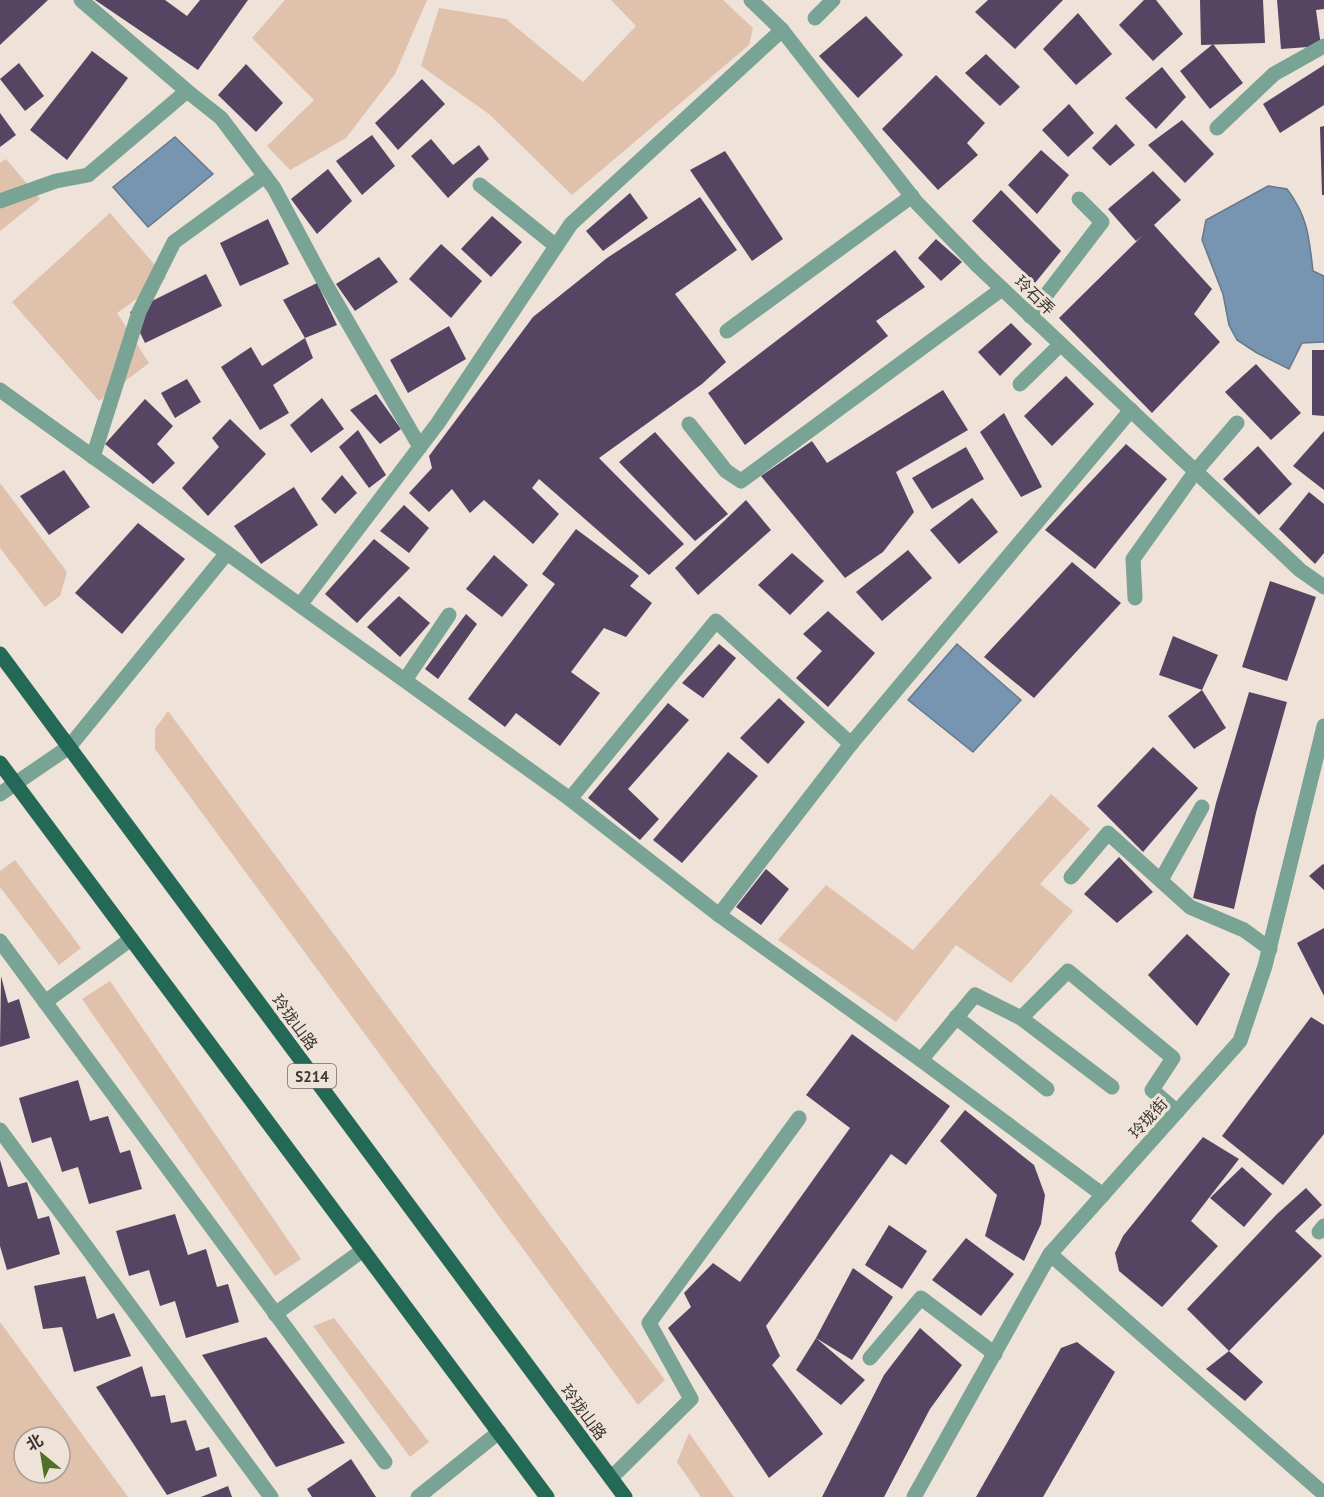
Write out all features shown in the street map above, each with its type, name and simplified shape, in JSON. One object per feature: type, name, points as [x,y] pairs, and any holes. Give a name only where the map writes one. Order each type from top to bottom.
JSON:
[{"type":"main road","name":"玲珑山路","points":[[0,654],[625,1497]]},
{"type":"main road","points":[[0,763],[547,1497]]},
{"type":"street","points":[[81,0],[221,118],[265,176],[274,188],[321,276],[420,447]]},
{"type":"street","name":"玲石弄","points":[[751,0],[782,30],[912,196],[1002,290],[1300,570],[1324,587]]},
{"type":"street","points":[[815,18],[833,0]]},
{"type":"street","points":[[300,605],[438,423],[571,224],[782,30]]},
{"type":"street","points":[[1217,128],[1274,74],[1324,46]]},
{"type":"street","points":[[0,201],[56,181],[88,175],[188,91]]},
{"type":"street","points":[[93,457],[139,312],[174,242],[265,176]]},
{"type":"street","points":[[480,184],[556,246]]},
{"type":"street","points":[[727,331],[912,196]]},
{"type":"street","points":[[1030,316],[1102,222],[1079,199]]},
{"type":"street","points":[[689,424],[726,471],[741,481],[1002,290]]},
{"type":"street","points":[[1020,384],[1060,345]]},
{"type":"street","points":[[0,390],[570,799],[719,915],[921,1060],[1102,1195]]},
{"type":"street","points":[[719,915],[851,744],[1131,410]]},
{"type":"street","points":[[1135,598],[1133,559],[1195,472],[1238,423]]},
{"type":"street","points":[[0,794],[69,747],[227,553]]},
{"type":"street","points":[[405,680],[449,615]]},
{"type":"street","points":[[570,799],[716,621],[851,744]]},
{"type":"street","name":"玲珑街","points":[[914,1497],[1050,1254],[1240,1041],[1270,949],[1324,726]]},
{"type":"street","points":[[1161,880],[1202,807]]},
{"type":"street","points":[[1071,877],[1108,833],[1190,907],[1244,930],[1270,949]]},
{"type":"street","points":[[45,1002],[131,939]]},
{"type":"street","points":[[0,941],[385,1462]]},
{"type":"street","points":[[1021,1018],[1068,970],[1173,1058],[1152,1090],[1177,1112]]},
{"type":"street","points":[[921,1060],[975,995],[1021,1018],[1112,1087]]},
{"type":"street","points":[[956,1017],[1047,1089]]},
{"type":"street","points":[[611,1478],[691,1399],[649,1323],[799,1118]]},
{"type":"street","points":[[0,1130],[271,1497]]},
{"type":"street","points":[[275,1314],[363,1250]]},
{"type":"street","points":[[1050,1254],[1324,1494]]},
{"type":"street","points":[[870,1358],[921,1298],[995,1354]]},
{"type":"street","points":[[418,1497],[499,1432]]},
{"type":"shaded area","points":[[285,0],[427,0],[395,74],[346,138],[290,170],[267,146],[314,100],[252,38]]},
{"type":"shaded area","points":[[611,0],[723,0],[753,28],[749,45],[572,195],[489,114],[421,66],[439,8],[506,19],[583,82],[636,26]]},
{"type":"shaded area","points":[[6,159],[40,199],[0,231],[0,163]]},
{"type":"shaded area","points":[[110,213],[166,278],[117,313],[149,363],[99,401],[12,302]]},
{"type":"shaded area","points":[[0,483],[67,572],[60,596],[45,607],[0,548]]},
{"type":"shaded area","points":[[168,711],[665,1380],[638,1405],[155,749],[155,729]]},
{"type":"shaded area","points":[[1051,794],[1090,829],[1040,884],[1073,911],[1011,983],[956,945],[896,1022],[778,940],[826,885],[913,950]]},
{"type":"shaded area","points":[[15,860],[81,948],[59,965],[0,887],[0,871]]},
{"type":"shaded area","points":[[110,981],[301,1259],[275,1276],[82,999]]},
{"type":"shaded area","points":[[334,1318],[429,1442],[410,1457],[313,1326]]},
{"type":"shaded area","points":[[0,1322],[128,1497],[0,1497]]},
{"type":"shaded area","points":[[689,1433],[734,1497],[701,1497],[677,1462]]},
{"type":"water","points":[[175,137],[213,174],[148,227],[113,187]]},
{"type":"water","points":[[1268,186],[1287,189],[1294,199],[1306,228],[1313,271],[1324,276],[1324,342],[1302,343],[1289,369],[1237,340],[1229,325],[1223,294],[1202,240],[1206,220]]},
{"type":"water","points":[[957,644],[1021,700],[973,752],[908,700]]},
{"type":"building","points":[[0,0],[48,0],[0,45]]},
{"type":"building","points":[[95,0],[165,0],[187,16],[200,0],[248,0],[198,70]]},
{"type":"building","points":[[988,0],[1063,0],[1015,49],[975,12]]},
{"type":"building","points":[[1144,0],[1156,0],[1183,34],[1153,61],[1119,25]]},
{"type":"building","points":[[1200,0],[1263,0],[1265,43],[1201,45]]},
{"type":"building","points":[[1277,0],[1324,0],[1324,9],[1316,10],[1321,46],[1281,49]]},
{"type":"building","points":[[1078,13],[1112,54],[1076,85],[1043,49]]},
{"type":"building","points":[[866,16],[903,55],[858,98],[819,56]]},
{"type":"building","points":[[1213,44],[1243,83],[1210,109],[1180,71]]},
{"type":"building","points":[[92,51],[128,78],[67,160],[30,130]]},
{"type":"building","points":[[986,54],[1020,87],[1000,106],[965,73]]},
{"type":"building","points":[[19,63],[44,96],[25,111],[0,79]]},
{"type":"building","points":[[246,64],[283,103],[256,132],[218,95]]},
{"type":"building","points":[[1324,65],[1324,105],[1280,133],[1263,104]]},
{"type":"building","points":[[1162,67],[1186,97],[1156,129],[1125,98]]},
{"type":"building","points":[[936,75],[985,123],[967,143],[978,155],[938,190],[882,129]]},
{"type":"building","points":[[422,79],[445,104],[398,150],[375,123]]},
{"type":"building","points":[[1069,104],[1094,133],[1068,157],[1042,130]]},
{"type":"building","points":[[0,113],[16,135],[0,147]]},
{"type":"building","points":[[1182,120],[1214,154],[1185,183],[1148,145]]},
{"type":"building","points":[[1116,124],[1135,145],[1110,166],[1092,148]]},
{"type":"building","points":[[1324,126],[1324,195],[1322,195],[1320,127]]},
{"type":"building","points":[[372,135],[395,166],[362,195],[336,161]]},
{"type":"building","points":[[431,139],[453,165],[479,145],[489,159],[448,198],[411,156]]},
{"type":"building","points":[[1041,150],[1069,175],[1037,214],[1008,185]]},
{"type":"building","points":[[725,151],[783,239],[752,261],[690,170]]},
{"type":"building","points":[[328,169],[352,201],[317,234],[291,199]]},
{"type":"building","points":[[1153,171],[1181,200],[1154,225],[1212,289],[1194,314],[1220,342],[1152,413],[1059,318],[1142,236],[1136,241],[1108,209]]},
{"type":"building","points":[[1001,190],[1061,251],[1035,283],[972,221]]},
{"type":"building","points":[[630,193],[648,218],[603,251],[586,231]]},
{"type":"building","points":[[700,197],[737,250],[675,294],[726,362],[702,384],[599,458],[684,544],[649,575],[539,479],[532,488],[559,514],[533,544],[484,500],[470,513],[452,489],[429,512],[409,493],[432,468],[429,456],[533,317],[607,258]]},
{"type":"building","points":[[492,216],[522,242],[491,277],[461,249]]},
{"type":"building","points":[[268,219],[289,264],[240,286],[220,243]]},
{"type":"building","points":[[936,239],[962,262],[941,281],[918,258]]},
{"type":"building","points":[[441,244],[482,281],[451,318],[409,279]]},
{"type":"building","points":[[895,250],[925,287],[876,321],[888,336],[745,445],[708,393]]},
{"type":"building","points":[[379,257],[398,282],[355,311],[336,284]]},
{"type":"building","points":[[206,274],[222,306],[145,343],[130,312]]},
{"type":"building","points":[[317,283],[337,325],[305,338],[283,300]]},
{"type":"building","points":[[1011,323],[1032,344],[1000,376],[978,352]]},
{"type":"building","points":[[449,326],[466,359],[408,393],[390,360]]},
{"type":"building","points":[[305,338],[313,358],[273,385],[289,413],[260,430],[221,367],[251,347],[262,366]]},
{"type":"building","points":[[1312,350],[1324,350],[1324,416],[1312,415]]},
{"type":"building","points":[[1256,364],[1301,413],[1271,440],[1225,392]]},
{"type":"building","points":[[1066,376],[1094,404],[1052,446],[1024,416]]},
{"type":"building","points":[[187,379],[201,402],[175,418],[161,393]]},
{"type":"building","points":[[943,390],[968,430],[896,472],[914,512],[883,552],[845,578],[761,476],[812,441],[827,463]]},
{"type":"building","points":[[376,394],[401,429],[380,444],[350,410]]},
{"type":"building","points":[[322,398],[344,429],[311,453],[290,425]]},
{"type":"building","points":[[145,399],[173,426],[157,444],[175,463],[153,484],[105,444]]},
{"type":"building","points":[[1004,413],[1042,487],[1021,497],[980,432]]},
{"type":"building","points":[[230,419],[266,454],[208,516],[182,488],[219,447],[212,438]]},
{"type":"building","points":[[358,430],[386,475],[369,488],[339,447]]},
{"type":"building","points":[[1324,431],[1324,490],[1293,466]]},
{"type":"building","points":[[655,432],[728,514],[695,541],[619,462]]},
{"type":"building","points":[[1126,444],[1167,479],[1095,569],[1045,530]]},
{"type":"building","points":[[1258,446],[1292,484],[1259,515],[1223,479]]},
{"type":"building","points":[[966,447],[984,479],[932,509],[912,478]]},
{"type":"building","points":[[64,470],[90,507],[49,535],[20,496]]},
{"type":"building","points":[[342,475],[357,493],[335,514],[321,499]]},
{"type":"building","points":[[294,487],[318,525],[261,564],[234,526]]},
{"type":"building","points":[[1309,492],[1324,504],[1324,553],[1315,564],[1279,529]]},
{"type":"building","points":[[972,498],[998,532],[959,564],[930,530]]},
{"type":"building","points":[[746,500],[771,530],[698,595],[675,568]]},
{"type":"building","points":[[404,505],[429,528],[409,553],[380,531]]},
{"type":"building","points":[[138,523],[185,559],[122,634],[75,593]]},
{"type":"building","points":[[576,529],[639,576],[630,586],[652,603],[626,637],[604,628],[571,672],[600,693],[560,746],[516,713],[505,727],[468,699],[555,584],[542,574]]},
{"type":"building","points":[[374,539],[410,568],[357,623],[325,594]]},
{"type":"building","points":[[908,550],[932,578],[882,621],[856,592]]},
{"type":"building","points":[[792,553],[824,581],[790,615],[758,585]]},
{"type":"building","points":[[494,555],[528,585],[502,617],[466,589]]},
{"type":"building","points":[[1072,562],[1121,603],[1034,698],[984,657]]},
{"type":"building","points":[[1270,581],[1316,597],[1287,681],[1242,667]]},
{"type":"building","points":[[399,596],[430,623],[400,657],[367,627]]},
{"type":"building","points":[[828,611],[875,653],[828,707],[796,678],[822,651],[803,634]]},
{"type":"building","points":[[466,614],[477,624],[438,679],[425,669]]},
{"type":"building","points":[[1173,636],[1218,655],[1202,690],[1159,675]]},
{"type":"building","points":[[719,644],[736,658],[703,698],[682,683]]},
{"type":"building","points":[[1202,690],[1226,728],[1194,749],[1168,716]]},
{"type":"building","points":[[1249,692],[1287,702],[1256,813],[1234,909],[1193,898],[1216,803]]},
{"type":"building","points":[[779,698],[805,722],[768,764],[740,738]]},
{"type":"building","points":[[668,703],[689,720],[628,789],[659,819],[640,840],[588,798]]},
{"type":"building","points":[[1153,747],[1198,788],[1143,852],[1097,806]]},
{"type":"building","points":[[728,752],[758,776],[682,863],[653,840]]},
{"type":"building","points":[[1119,857],[1153,892],[1117,923],[1084,894]]},
{"type":"building","points":[[1324,865],[1324,890],[1309,876]]},
{"type":"building","points":[[766,869],[789,889],[761,925],[736,907]]},
{"type":"building","points":[[1324,928],[1324,996],[1297,943]]},
{"type":"building","points":[[1187,934],[1230,974],[1197,1026],[1148,975]]},
{"type":"building","points":[[1,976],[8,1003],[19,999],[30,1038],[0,1047]]},
{"type":"building","points":[[1311,1017],[1324,1025],[1324,1134],[1283,1185],[1222,1136]]},
{"type":"building","points":[[852,1034],[950,1106],[906,1165],[891,1154],[766,1326],[780,1356],[772,1365],[823,1434],[769,1478],[668,1328],[691,1307],[684,1293],[713,1263],[740,1282],[850,1128],[806,1095]]},
{"type":"building","points":[[78,1080],[90,1121],[108,1116],[120,1153],[130,1150],[142,1189],[89,1204],[78,1167],[62,1172],[51,1137],[32,1143],[19,1098]]},
{"type":"building","points":[[965,1110],[1034,1165],[1045,1195],[1041,1224],[1024,1261],[985,1236],[997,1195],[940,1141]]},
{"type":"building","points":[[1203,1137],[1239,1159],[1191,1221],[1218,1246],[1162,1307],[1119,1271],[1115,1253],[1123,1236]]},
{"type":"building","points":[[0,1160],[8,1187],[27,1182],[38,1219],[49,1216],[60,1254],[7,1270],[0,1246]]},
{"type":"building","points":[[1242,1167],[1272,1194],[1244,1227],[1210,1198]]},
{"type":"building","points":[[1306,1188],[1322,1205],[1295,1231],[1322,1256],[1229,1351],[1187,1309],[1277,1214]]},
{"type":"building","points":[[175,1214],[188,1255],[206,1249],[217,1287],[228,1284],[239,1322],[186,1338],[175,1301],[160,1306],[149,1270],[129,1276],[116,1231]]},
{"type":"building","points":[[889,1225],[927,1251],[902,1289],[865,1265]]},
{"type":"building","points":[[966,1238],[1014,1274],[981,1316],[932,1280]]},
{"type":"building","points":[[853,1268],[893,1297],[852,1360],[816,1338]]},
{"type":"building","points":[[85,1276],[97,1319],[114,1313],[131,1356],[74,1372],[62,1327],[43,1329],[34,1286]]},
{"type":"building","points":[[920,1328],[962,1365],[930,1409],[884,1497],[822,1497],[884,1375]]},
{"type":"building","points":[[266,1337],[345,1443],[276,1467],[202,1355]]},
{"type":"building","points":[[816,1338],[865,1380],[841,1405],[796,1370]]},
{"type":"building","points":[[1077,1342],[1115,1372],[1043,1497],[976,1497],[1061,1348]]},
{"type":"building","points":[[1229,1351],[1263,1382],[1245,1401],[1206,1369]]},
{"type":"building","points":[[142,1366],[151,1397],[165,1395],[171,1423],[186,1420],[196,1451],[209,1447],[217,1476],[167,1495],[96,1387]]},
{"type":"building","points":[[351,1459],[376,1497],[312,1497],[307,1489]]},
{"type":"building","points":[[228,1486],[232,1497],[201,1497]]}]
